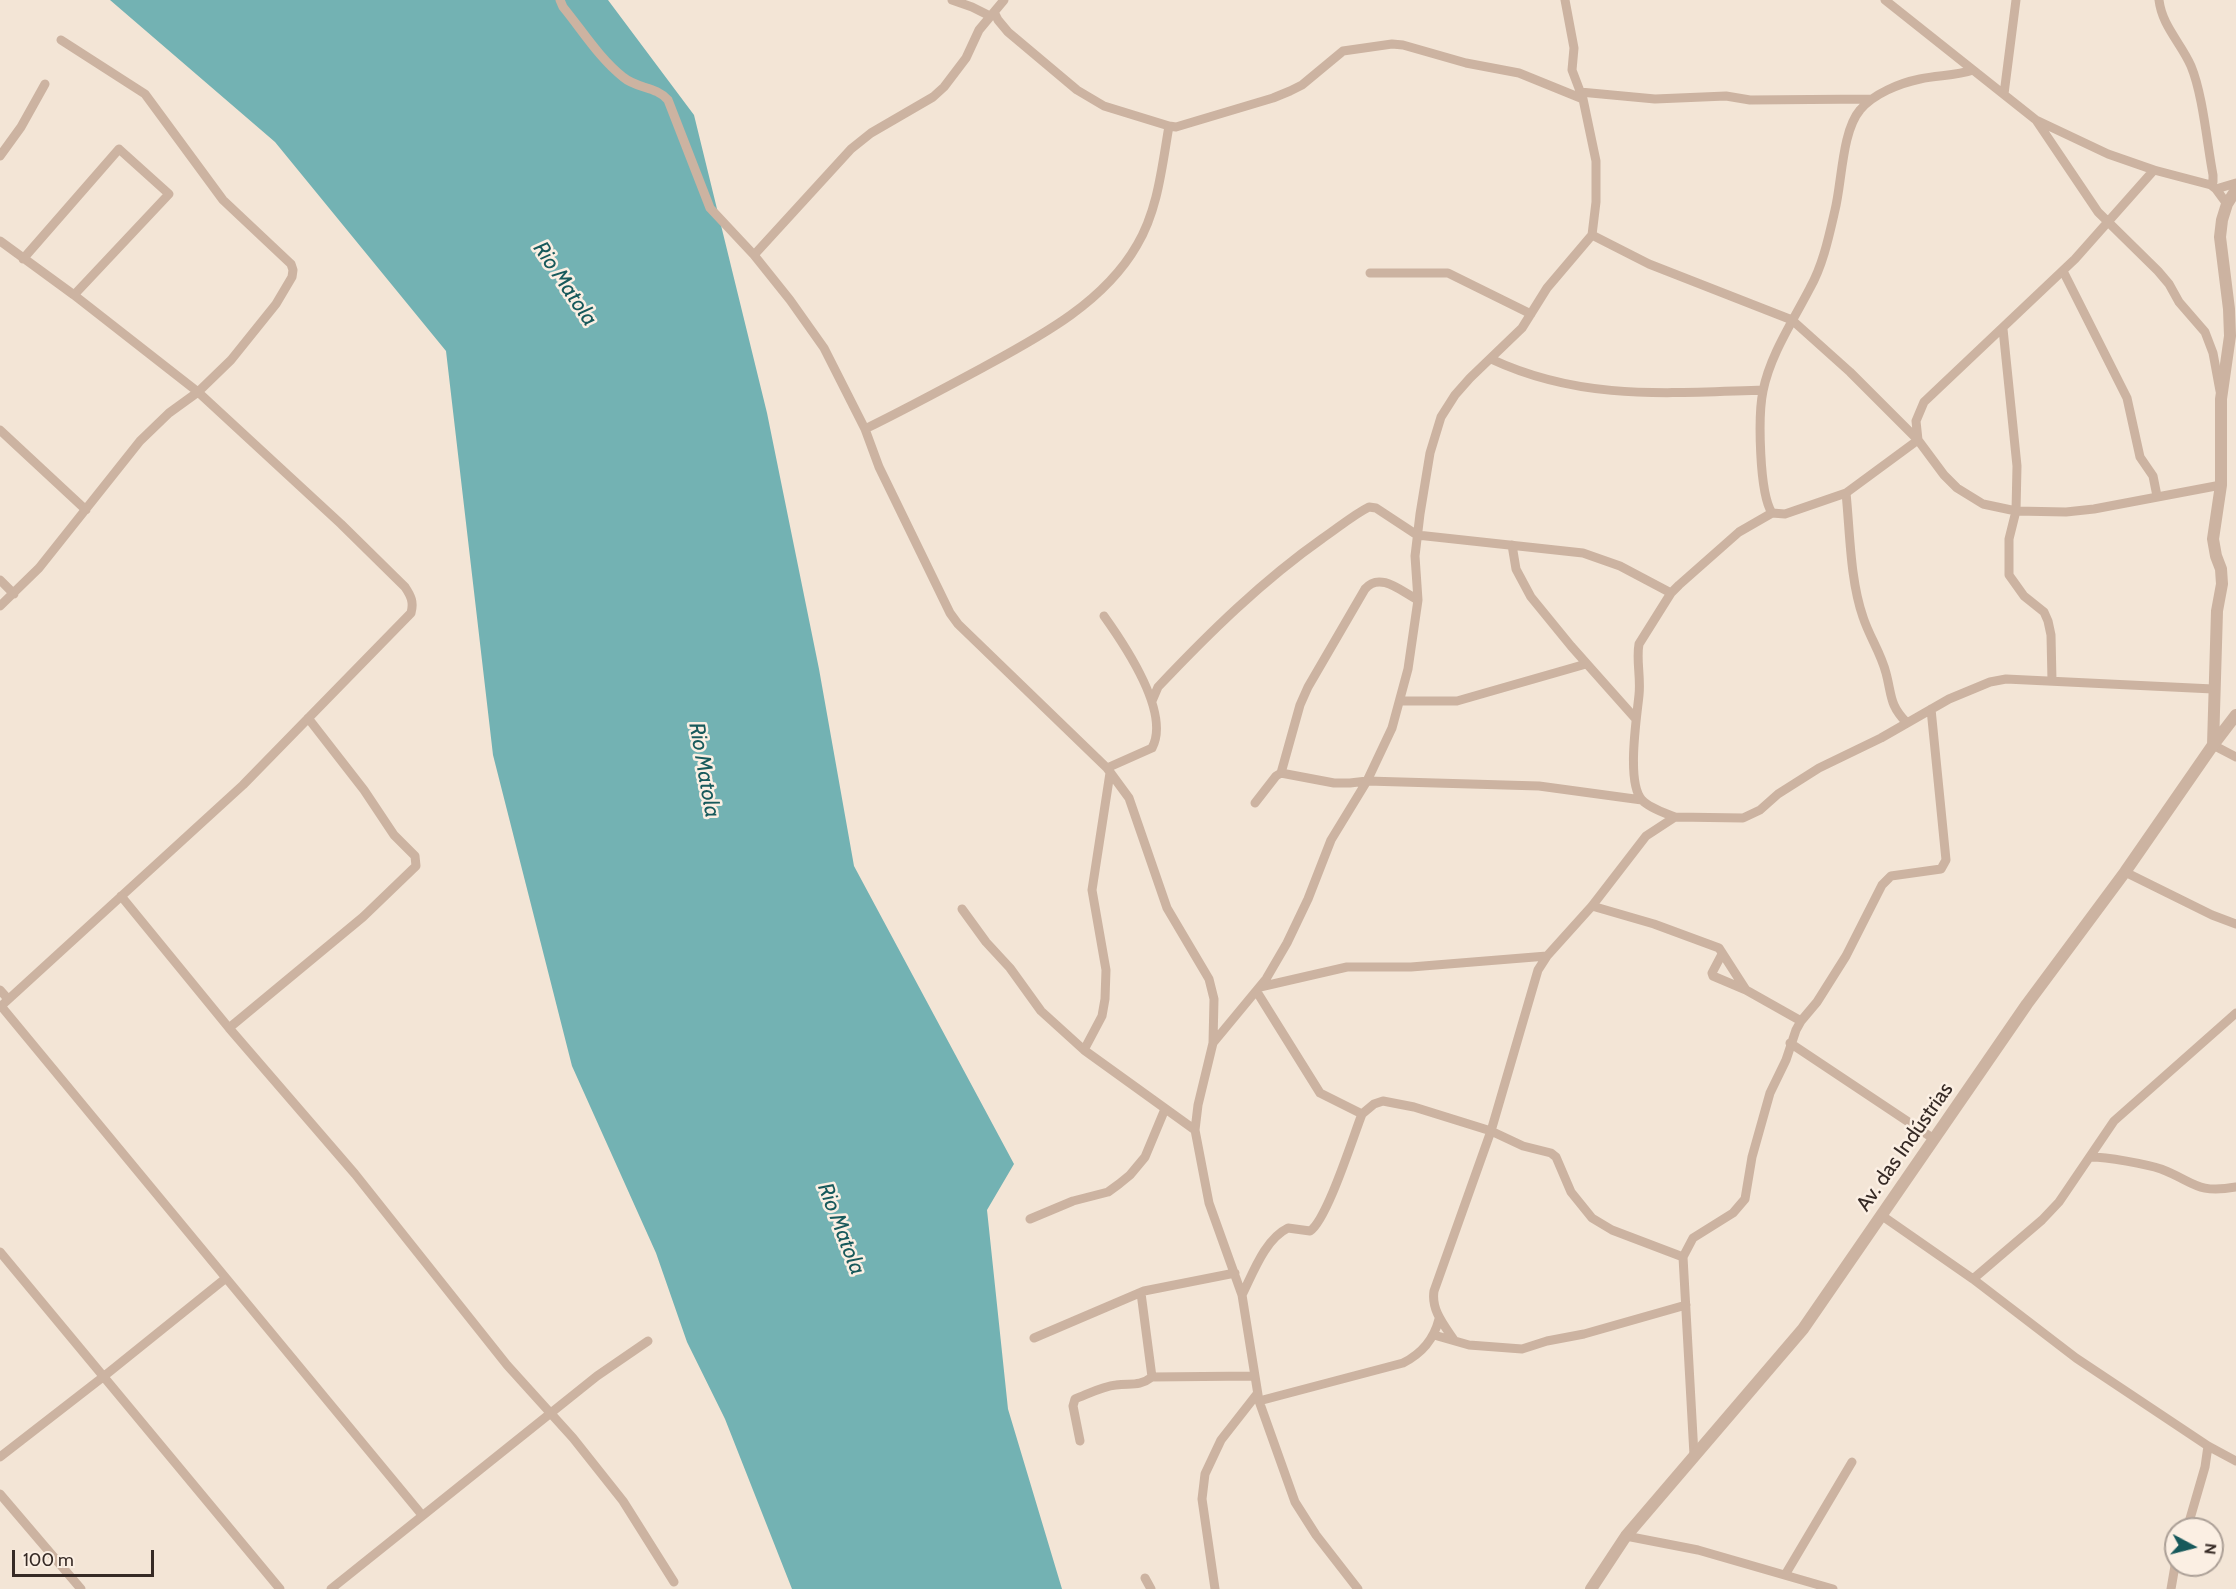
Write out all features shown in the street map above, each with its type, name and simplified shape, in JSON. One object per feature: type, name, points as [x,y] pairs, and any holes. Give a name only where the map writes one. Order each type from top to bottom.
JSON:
[{"type":"street","points":[[560,0],[563,7],[605,59],[624,78],[638,86],[662,93],[668,100],[710,208],[754,255],[824,348],[865,429],[879,466],[950,613],[958,624],[1109,770],[1129,798],[1167,908],[1209,979],[1214,999],[1213,1043],[1198,1105],[1195,1130],[1209,1203],[1242,1295],[1258,1397],[1295,1502],[1316,1535],[1358,1589]]},
{"type":"street","points":[[952,0],[992,14],[1008,32],[1077,90],[1104,106],[1176,127],[1273,98],[1302,85],[1343,51],[1392,44],[1466,63],[1519,73],[1582,95],[1655,99],[1726,96],[1750,100],[1871,99]]},
{"type":"street","points":[[754,255],[851,149],[871,133],[933,97],[944,87],[966,58],[979,30],[1004,0]]},
{"type":"street","points":[[1213,1043],[1259,990],[1287,943],[1308,899],[1331,840],[1367,781],[1392,728],[1408,669],[1418,600],[1414,556],[1430,453],[1441,417],[1455,395],[1522,328],[1547,288],[1592,235],[1596,202],[1596,161],[1582,95],[1572,70],[1574,48],[1565,0]]},
{"type":"street","points":[[1885,0],[2036,120],[2108,154],[2154,170],[2213,187],[2236,183]]},
{"type":"street","points":[[2004,94],[2016,0]]},
{"type":"street","points":[[2159,0],[2168,29],[2192,69],[2213,175],[2213,187],[2227,204]]},
{"type":"street","points":[[0,606],[39,568],[140,441],[169,413],[198,392],[231,360],[276,304],[292,277],[293,270],[291,264],[223,200],[144,94],[61,40]]},
{"type":"street","points":[[1772,513],[1765,491],[1760,441],[1760,410],[1763,390],[1775,356],[1816,275],[1838,201],[1851,123],[1871,99],[1903,84],[1973,70]]},
{"type":"street","points":[[0,156],[21,127],[45,84]]},
{"type":"street","points":[[1850,99],[1857,114]]},
{"type":"street","points":[[2036,120],[2078,185],[2108,223],[2158,271],[2180,303],[2205,332],[2213,353],[2221,399]]},
{"type":"street","points":[[865,429],[924,400],[1049,330],[1081,307],[1114,278],[1137,245],[1148,221],[1155,200],[1169,126]]},
{"type":"street","points":[[23,259],[119,149],[170,194],[74,295]]},
{"type":"street","points":[[1918,440],[1916,422],[1924,402],[2063,271],[2154,170]]},
{"type":"street","points":[[2236,190],[2227,204],[2220,237],[2233,310],[2221,399],[2221,485],[2213,539],[2221,569],[2222,584],[2217,611],[2212,746],[2236,757]]},
{"type":"street","points":[[1592,235],[1649,264],[1792,320],[1850,372],[1918,440],[1944,475],[1970,498],[1992,508],[2066,512],[2094,509],[2221,485]]},
{"type":"street","points":[[0,241],[74,295],[198,392],[405,586],[413,606],[411,613],[243,785],[3,1004]]},
{"type":"street","points":[[2063,271],[2127,399],[2140,457],[2153,476],[2157,496]]},
{"type":"street","points":[[1370,273],[1454,275],[1532,314]]},
{"type":"street","points":[[2003,329],[2017,466],[2016,511],[2009,539],[2009,575],[2024,596],[2044,612],[2048,621],[2051,634],[2052,681]]},
{"type":"street","points":[[1491,359],[1554,383],[1609,392],[1763,390]]},
{"type":"street","points":[[0,430],[86,510]]},
{"type":"street","points":[[1642,800],[1635,776],[1639,644],[1671,593],[1739,532],[1772,513],[1785,514],[1846,493],[1918,440]]},
{"type":"street","points":[[1846,493],[1857,593],[1863,617],[1886,671],[1894,706],[1897,713],[1907,723]]},
{"type":"street","points":[[1152,701],[1158,687],[1245,599],[1290,562],[1369,507],[1376,508],[1417,535],[1583,553],[1620,566],[1671,593]]},
{"type":"street","points":[[1512,545],[1516,569],[1531,597],[1586,664],[1635,718]]},
{"type":"street","points":[[0,579],[14,594]]},
{"type":"street","points":[[1281,773],[1300,705],[1308,687],[1365,589],[1373,582],[1383,581],[1418,600]]},
{"type":"street","points":[[1104,616],[1133,659],[1152,701],[1155,727],[1155,740],[1152,748],[1109,770]]},
{"type":"street","points":[[1401,700],[1457,701],[1586,664]]},
{"type":"street","points":[[1255,803],[1276,776],[1281,773],[1334,783],[1367,781],[1539,786],[1642,800],[1675,818],[1743,818],[1760,810],[1778,794],[1819,768],[1881,738],[1948,699],[1990,682],[2006,679],[2214,688]]},
{"type":"street","points":[[1694,1455],[1683,1257],[1692,1238],[1733,1213],[1745,1199],[1752,1157],[1770,1093],[1786,1060],[1791,1043],[1801,1021],[1817,1002],[1846,956],[1882,885],[1891,876],[1941,869],[1945,866],[1931,709]]},
{"type":"street","name":"Av. das Indústrias","points":[[1591,1589],[1626,1536],[1803,1329],[2027,1004],[2125,872],[2236,715]]},
{"type":"street","points":[[230,1028],[363,917],[415,870],[415,856],[394,835],[364,790],[308,718]]},
{"type":"street","points":[[1084,1050],[1102,1016],[1105,999],[1105,958],[1092,890],[1109,770]]},
{"type":"street","points":[[1454,1340],[1439,1319],[1433,1303],[1434,1291],[1491,1131],[1538,970],[1547,956],[1592,906],[1646,836],[1675,818]]},
{"type":"street","points":[[2125,872],[2212,915],[2236,924]]},
{"type":"street","points":[[121,896],[355,1174],[507,1365],[550,1412],[623,1501],[674,1582]]},
{"type":"street","points":[[1592,906],[1708,943],[1721,951],[1746,990]]},
{"type":"street","points":[[962,909],[986,942],[1010,968],[1034,1005],[1084,1050],[1195,1130]]},
{"type":"street","points":[[1721,951],[1722,954],[1712,972],[1713,976],[1746,990],[1801,1021]]},
{"type":"street","points":[[1259,990],[1347,967],[1410,968],[1547,956]]},
{"type":"street","points":[[0,990],[3,1004],[422,1515]]},
{"type":"street","points":[[1259,990],[1320,1093],[1335,1103],[1362,1114]]},
{"type":"street","points":[[1973,1280],[2042,1220],[2059,1202],[2114,1121],[2236,1013]]},
{"type":"street","points":[[1791,1043],[1934,1139]]},
{"type":"street","points":[[1242,1295],[1265,1252],[1280,1233],[1288,1228],[1310,1231],[1317,1223],[1362,1114],[1374,1104],[1383,1101],[1414,1107],[1491,1131],[1523,1146],[1554,1154],[1570,1192],[1592,1218],[1612,1230],[1683,1257]]},
{"type":"street","points":[[1030,1219],[1073,1201],[1108,1192],[1119,1184],[1145,1157],[1166,1109]]},
{"type":"street","points":[[2091,1157],[2160,1169],[2203,1189],[2215,1190],[2236,1186]]},
{"type":"street","points":[[1881,1215],[1973,1280],[2051,1341],[2208,1446],[2236,1461]]},
{"type":"street","points":[[0,1251],[280,1589]]},
{"type":"street","points":[[1034,1338],[1141,1293],[1235,1273]]},
{"type":"street","points":[[0,1457],[226,1278]]},
{"type":"street","points":[[1141,1293],[1152,1377]]},
{"type":"street","points":[[1434,1335],[1469,1345],[1529,1348],[1547,1341],[1570,1338],[1686,1305]]},
{"type":"street","points":[[1215,1589],[1202,1499],[1205,1474],[1221,1440],[1258,1397],[1403,1363],[1415,1357],[1434,1335],[1439,1319]]},
{"type":"street","points":[[331,1589],[550,1412],[648,1341]]},
{"type":"street","points":[[1080,1441],[1073,1406],[1076,1399],[1115,1385],[1132,1386],[1144,1383],[1152,1377],[1254,1376]]},
{"type":"street","points":[[2190,1517],[2205,1467],[2208,1446]]},
{"type":"street","points":[[1785,1575],[1852,1462]]},
{"type":"street","points":[[0,1494],[81,1589]]},
{"type":"street","points":[[1626,1536],[1698,1550],[1833,1589]]},
{"type":"street","points":[[1145,1578],[1151,1589]]},
{"type":"water","name":"Rio Matola","points":[[110,0],[608,0],[694,115],[767,413],[819,669],[854,866],[1014,1164],[987,1210],[1008,1409],[1062,1589],[792,1589],[725,1419],[687,1342],[656,1253],[572,1066],[493,755],[446,351],[275,142]]}]
